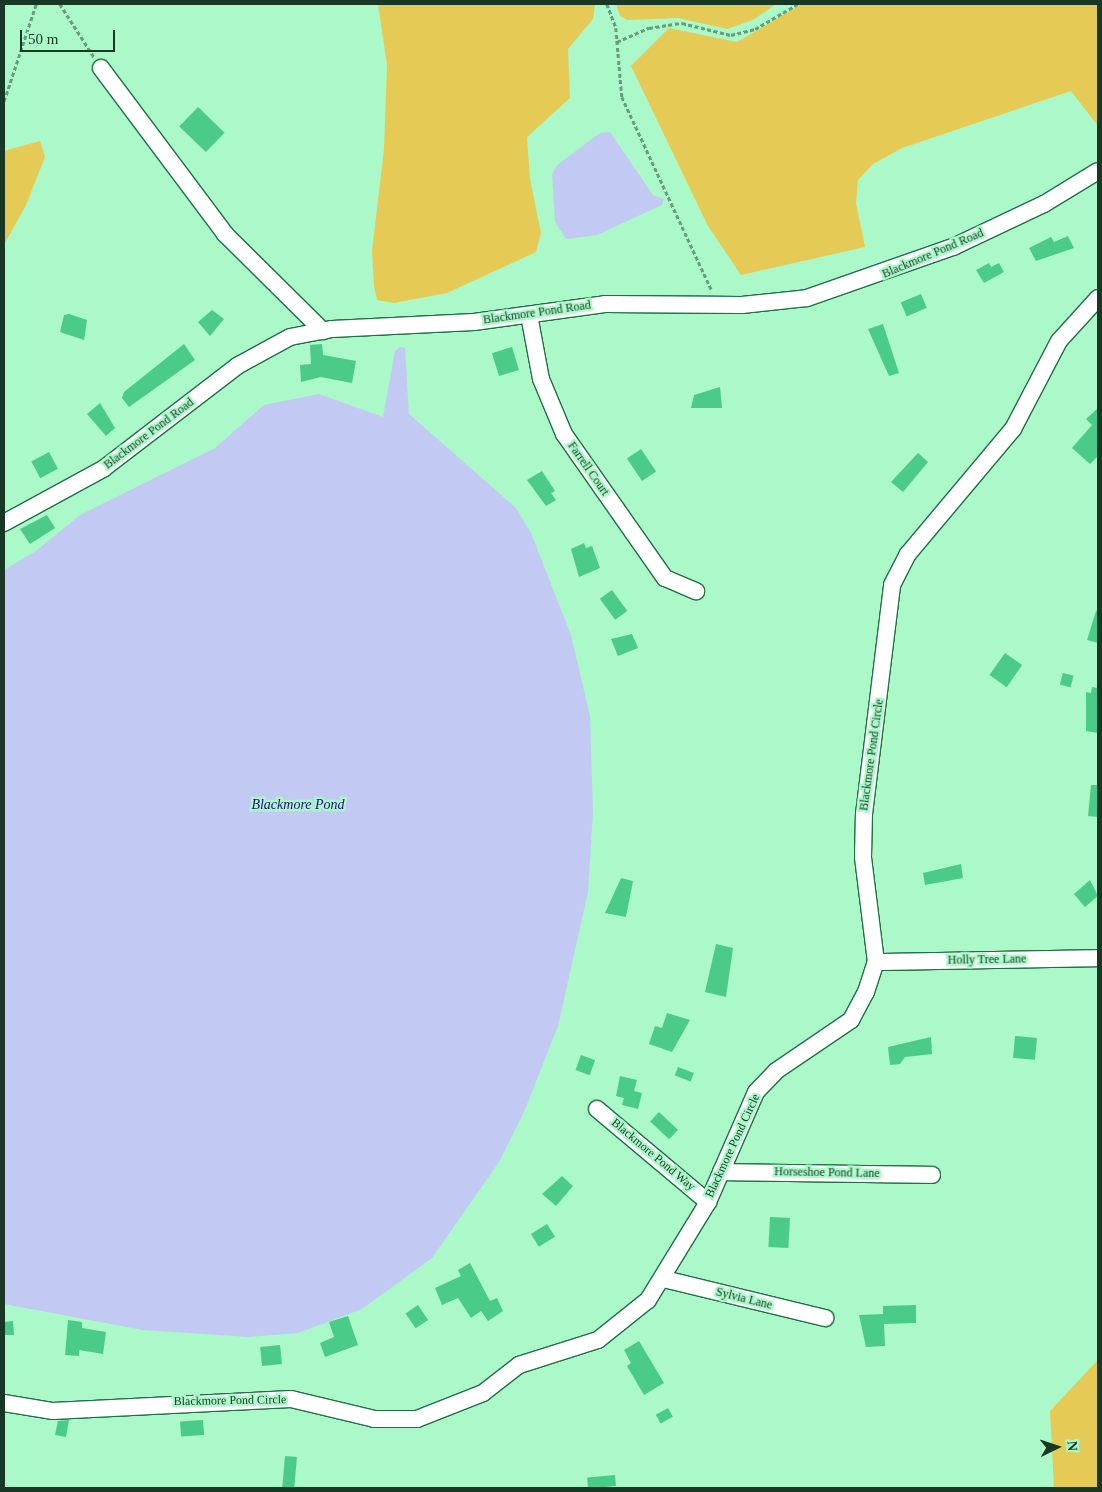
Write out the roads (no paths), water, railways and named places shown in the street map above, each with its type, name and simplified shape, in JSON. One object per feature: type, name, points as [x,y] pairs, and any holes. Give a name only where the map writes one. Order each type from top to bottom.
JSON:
[{"type":"street","points":[[101,68],[226,234],[323,331]]},
{"type":"street","name":"Blackmore Pond Road","points":[[4,523],[102,469],[264,349],[290,337],[323,331],[529,315],[652,302],[718,304],[778,302],[873,279],[1036,208],[1098,170]]},
{"type":"street","name":"Blackmore Pond Circle","points":[[4,1403],[53,1411],[291,1399],[374,1419],[417,1419],[483,1393],[519,1365],[598,1340],[648,1300],[664,1279],[708,1202],[761,1086],[776,1070],[851,1020],[876,962],[863,857],[864,814],[892,585],[908,554],[1013,429],[1059,341],[1098,298]]},
{"type":"street","name":"Farrell Court","points":[[529,315],[541,379],[564,434],[665,578],[696,591]]},
{"type":"street","name":"Holly Tree Lane","points":[[876,962],[1098,958]]},
{"type":"street","name":"Blackmore Pond Way","points":[[597,1109],[708,1202]]},
{"type":"street","name":"Horseshoe Pond Lane","points":[[721,1172],[932,1175]]},
{"type":"street","name":"Sylvia Lane","points":[[664,1279],[825,1318]]},
{"type":"water","points":[[610,132],[653,195],[664,199],[662,205],[597,235],[566,239],[555,222],[552,174],[557,165],[600,133]]},
{"type":"water","name":"Blackmore Pond","points":[[400,347],[405,348],[409,414],[516,508],[531,533],[571,635],[590,716],[593,812],[588,892],[558,1026],[524,1112],[499,1162],[432,1258],[362,1309],[298,1333],[249,1337],[143,1330],[4,1304],[4,570],[36,551],[80,515],[215,448],[264,405],[319,394],[383,417],[395,351]]}]
